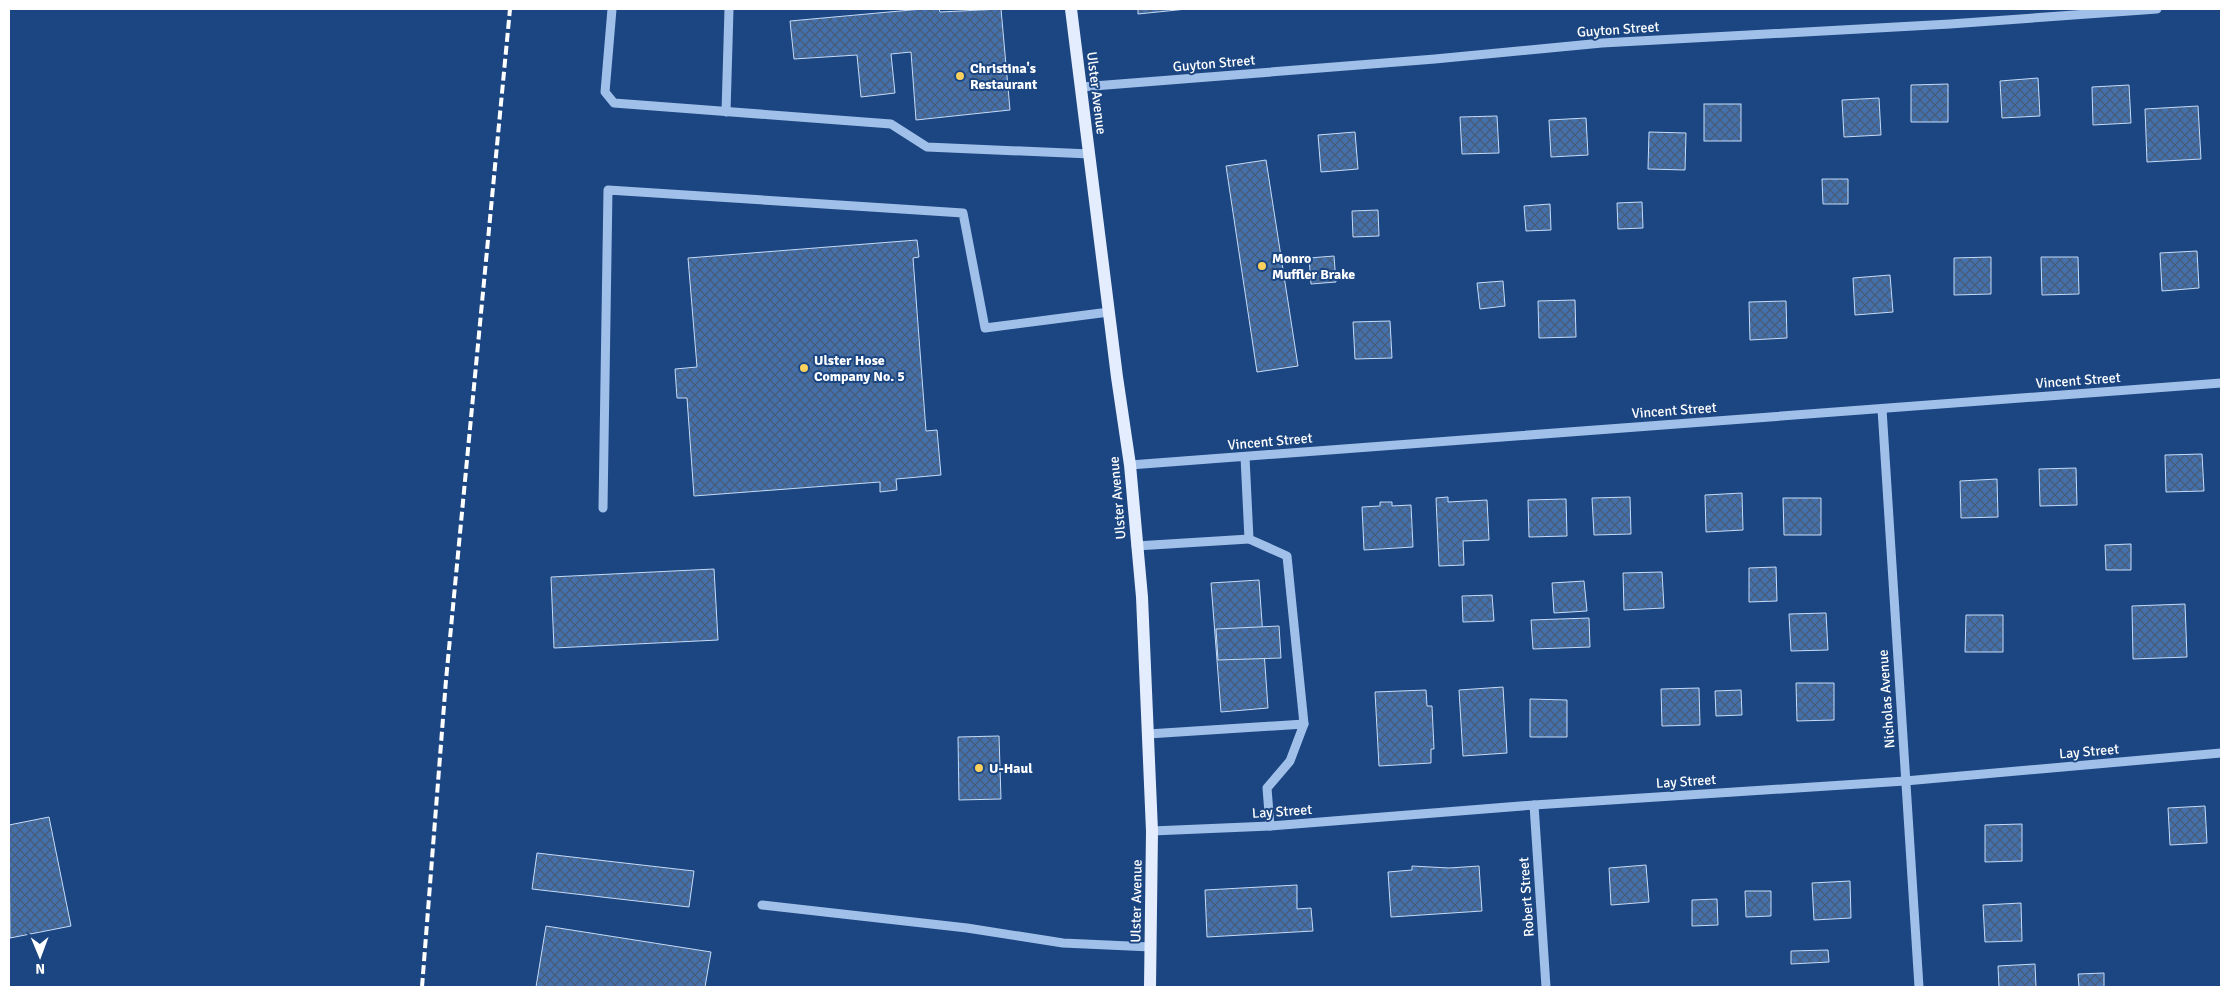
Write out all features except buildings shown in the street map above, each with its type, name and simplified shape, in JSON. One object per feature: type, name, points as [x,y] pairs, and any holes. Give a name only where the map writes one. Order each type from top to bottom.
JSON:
[{"type":"main road","name":"Ulster Avenue","points":[[1072,9],[1109,312],[1130,465],[1142,597],[1152,831],[1150,987]]},
{"type":"street","points":[[612,9],[605,92],[614,103],[892,124],[927,147],[1090,154]]},
{"type":"street","points":[[726,112],[729,9]]},
{"type":"street","name":"Guyton Street","points":[[1081,87],[1425,60],[1602,43],[1940,25],[2157,9]]},
{"type":"street","points":[[604,508],[608,190],[963,214],[985,328],[1109,312]]},
{"type":"street","name":"Vincent Street","points":[[1130,465],[2221,383]]},
{"type":"street","name":"Nicholas Avenue","points":[[1882,409],[1919,987]]},
{"type":"street","points":[[1245,457],[1249,539]]},
{"type":"street","points":[[1136,546],[1249,539],[1287,556],[1304,724],[1290,762],[1267,788],[1270,826]]},
{"type":"street","points":[[1148,734],[1304,724]]},
{"type":"street","name":"Lay Street","points":[[1152,831],[1270,826],[1534,805],[1905,781],[2221,753]]},
{"type":"street","name":"Robert Street","points":[[1534,805],[1546,987]]},
{"type":"street","points":[[762,905],[967,928],[1063,943],[1150,947]]},
{"type":"railway","points":[[422,987],[446,680],[510,9]]},
{"type":"place","name":"Christina's Restaurant","points":[[960,76]]},
{"type":"place","name":"Monro Muffler Brake","points":[[1262,266]]},
{"type":"place","name":"Ulster Hose Company No. 5","points":[[804,368]]},
{"type":"place","name":"U-Haul","points":[[979,768]]}]
